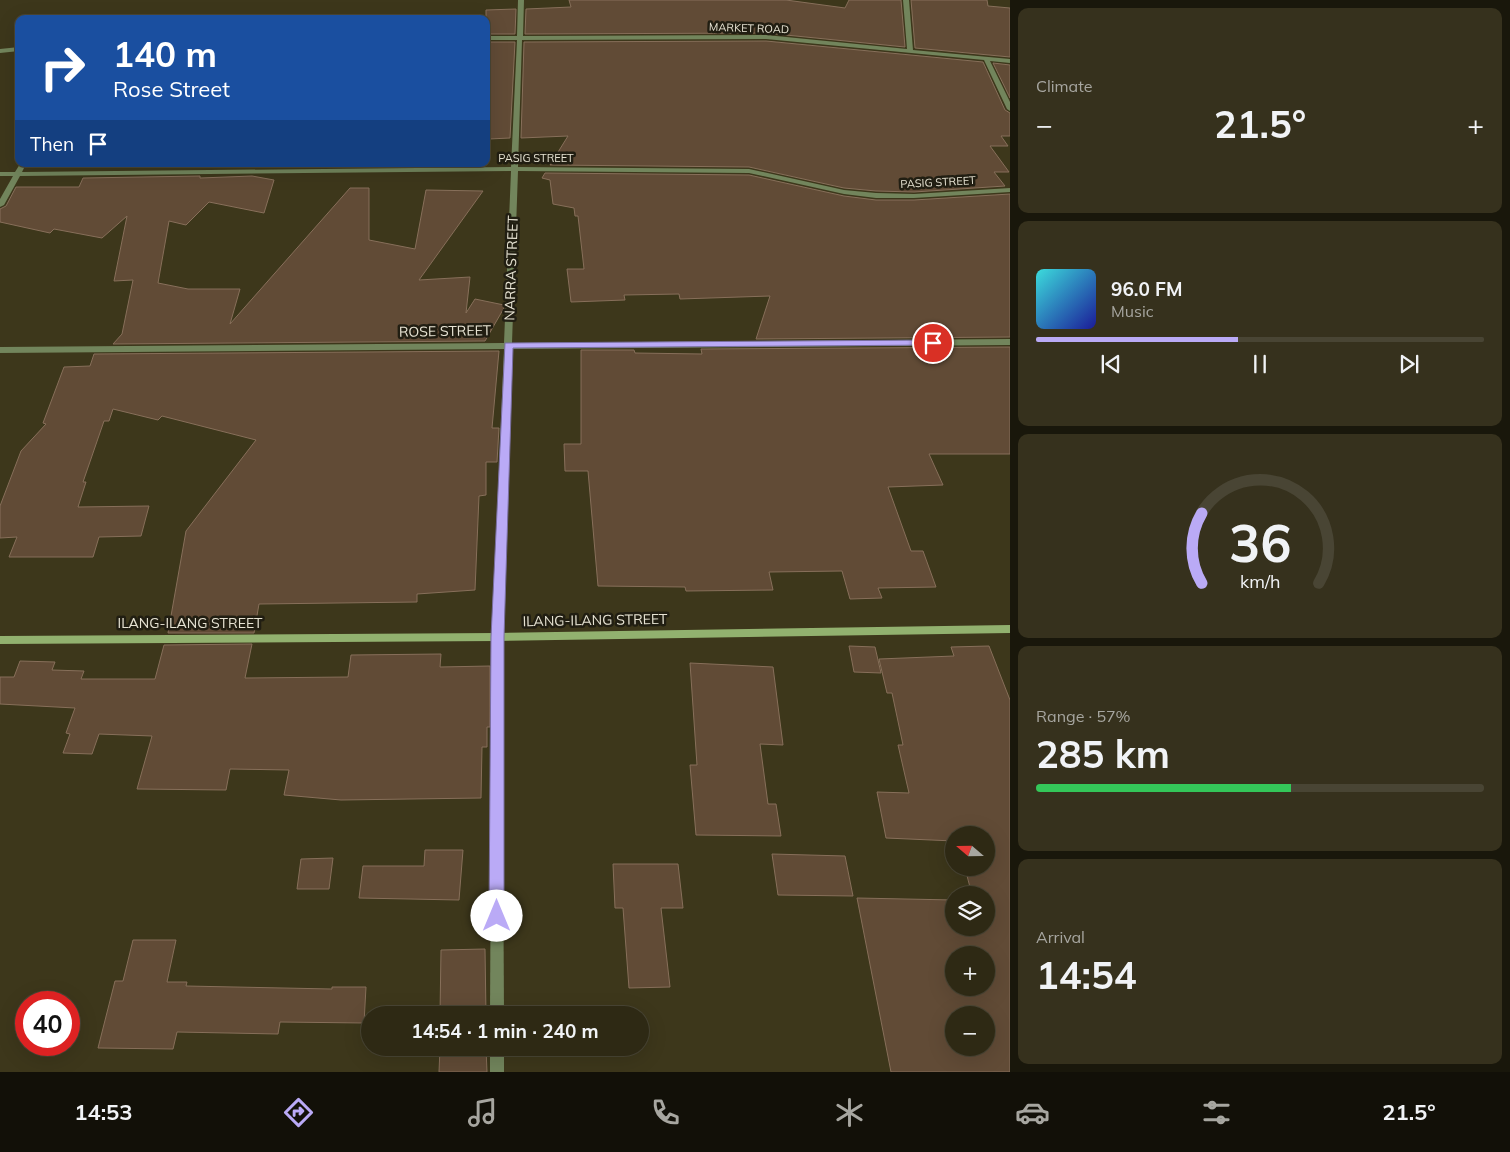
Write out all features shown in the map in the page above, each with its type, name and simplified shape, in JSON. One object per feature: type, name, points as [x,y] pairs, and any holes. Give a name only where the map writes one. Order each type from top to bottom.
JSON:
[{"type":"main road","name":"ILANG-ILANG STREET","points":[[0,640],[498,637],[1010,630]]},
{"type":"street","name":"NARRA STREET","points":[[497,1006],[498,637],[521,0]]},
{"type":"street","points":[[906,0],[910,52]]},
{"type":"street","name":"MARKET ROAD","points":[[490,38],[766,38],[1010,62]]},
{"type":"street","points":[[0,51],[15,49]]},
{"type":"street","points":[[987,61],[1010,109]]},
{"type":"street","points":[[0,205],[21,167]]},
{"type":"street","name":"PASIG STREET","points":[[0,174],[514,169],[749,171],[773,174],[856,194],[882,196],[1010,190]]},
{"type":"street","name":"ROSE STREET","points":[[0,350],[1010,342]]},
{"type":"street","points":[[497,1056],[497,1072]]},
{"type":"building","points":[[569,0],[786,0],[845,8],[849,0],[901,0],[905,47],[766,33],[525,34],[526,9],[571,7]]},
{"type":"building","points":[[911,0],[987,0],[988,6],[1010,8],[1010,57],[915,48]]},
{"type":"building","points":[[516,9],[515,34],[490,34],[490,15],[486,15],[486,10]]},
{"type":"building","points":[[766,41],[983,62],[1005,110],[1010,113],[1010,136],[1001,136],[1008,146],[990,146],[1009,172],[994,172],[1005,186],[914,192],[876,191],[844,188],[749,167],[550,165],[568,136],[521,138],[524,42]]},
{"type":"building","points":[[490,42],[515,42],[510,138],[490,139]]},
{"type":"building","points":[[993,63],[1010,65],[1010,98]]},
{"type":"building","points":[[545,173],[749,175],[844,196],[876,200],[914,200],[1010,194],[1010,337],[756,339],[770,296],[680,299],[679,294],[624,295],[625,300],[571,302],[567,269],[584,269],[578,216],[575,216],[574,208],[553,204],[550,180],[542,178]]},
{"type":"building","points":[[200,176],[200,178],[252,176],[274,180],[264,213],[209,202],[186,225],[169,221],[158,283],[188,289],[240,289],[230,324],[350,188],[369,188],[369,240],[415,249],[426,190],[483,191],[419,280],[470,277],[466,313],[475,299],[504,305],[504,308],[485,341],[113,344],[122,334],[133,280],[114,281],[127,216],[102,238],[54,229],[50,233],[0,222],[0,209],[6,206],[16,187],[79,187],[83,178]]},
{"type":"building","points":[[1010,347],[1010,454],[929,454],[943,485],[888,487],[911,551],[923,551],[936,587],[878,588],[882,598],[850,599],[842,571],[769,572],[773,590],[686,591],[685,587],[598,586],[588,471],[565,471],[564,444],[581,444],[581,350],[634,350],[635,353],[702,354],[701,349]]},
{"type":"building","points":[[499,351],[492,428],[499,428],[497,462],[486,462],[486,495],[479,496],[475,590],[417,594],[417,602],[259,604],[254,633],[168,633],[186,531],[256,440],[162,416],[158,420],[113,409],[109,421],[104,421],[83,482],[86,482],[78,507],[149,506],[141,536],[99,537],[93,557],[9,557],[17,537],[0,538],[0,506],[21,451],[46,424],[43,423],[64,367],[90,366],[94,354]]},
{"type":"building","points":[[252,644],[245,678],[348,677],[351,655],[441,654],[440,667],[490,666],[490,727],[487,727],[487,747],[482,747],[481,798],[341,800],[284,795],[289,770],[230,769],[226,790],[137,789],[152,736],[99,734],[92,754],[63,753],[70,734],[66,733],[75,708],[0,704],[0,677],[14,677],[20,661],[55,662],[52,670],[84,671],[81,679],[155,679],[164,645]]},
{"type":"building","points":[[849,646],[875,647],[881,673],[854,672]]},
{"type":"building","points":[[989,646],[1010,700],[1010,1072],[891,1072],[857,898],[945,900],[945,936],[995,936],[995,886],[970,886],[967,876],[995,876],[995,826],[945,826],[945,841],[886,838],[877,792],[909,793],[898,745],[903,745],[892,693],[887,693],[879,659],[954,656],[951,647]]},
{"type":"building","points":[[690,663],[773,667],[783,745],[760,744],[768,804],[776,804],[781,836],[696,835],[690,765],[697,765]]},
{"type":"building","points":[[425,850],[463,850],[459,900],[359,898],[363,866],[424,866]]},
{"type":"building","points":[[772,854],[845,856],[853,896],[778,895]]},
{"type":"building","points":[[333,858],[329,889],[297,889],[301,859]]},
{"type":"building","points":[[613,864],[678,864],[683,908],[661,908],[670,987],[629,988],[623,908],[615,908]]},
{"type":"building","points":[[133,940],[176,940],[167,982],[187,982],[186,986],[332,989],[332,987],[366,987],[365,1006],[361,1006],[361,1023],[280,1022],[278,1034],[177,1032],[173,1049],[98,1048],[115,981],[123,981]]},
{"type":"building","points":[[485,949],[486,1006],[440,1006],[441,950]]},
{"type":"building","points":[[440,1056],[486,1056],[487,1072],[439,1072]]},
{"type":"route","points":[[497,916],[498,637],[508,345],[933,343]]}]
